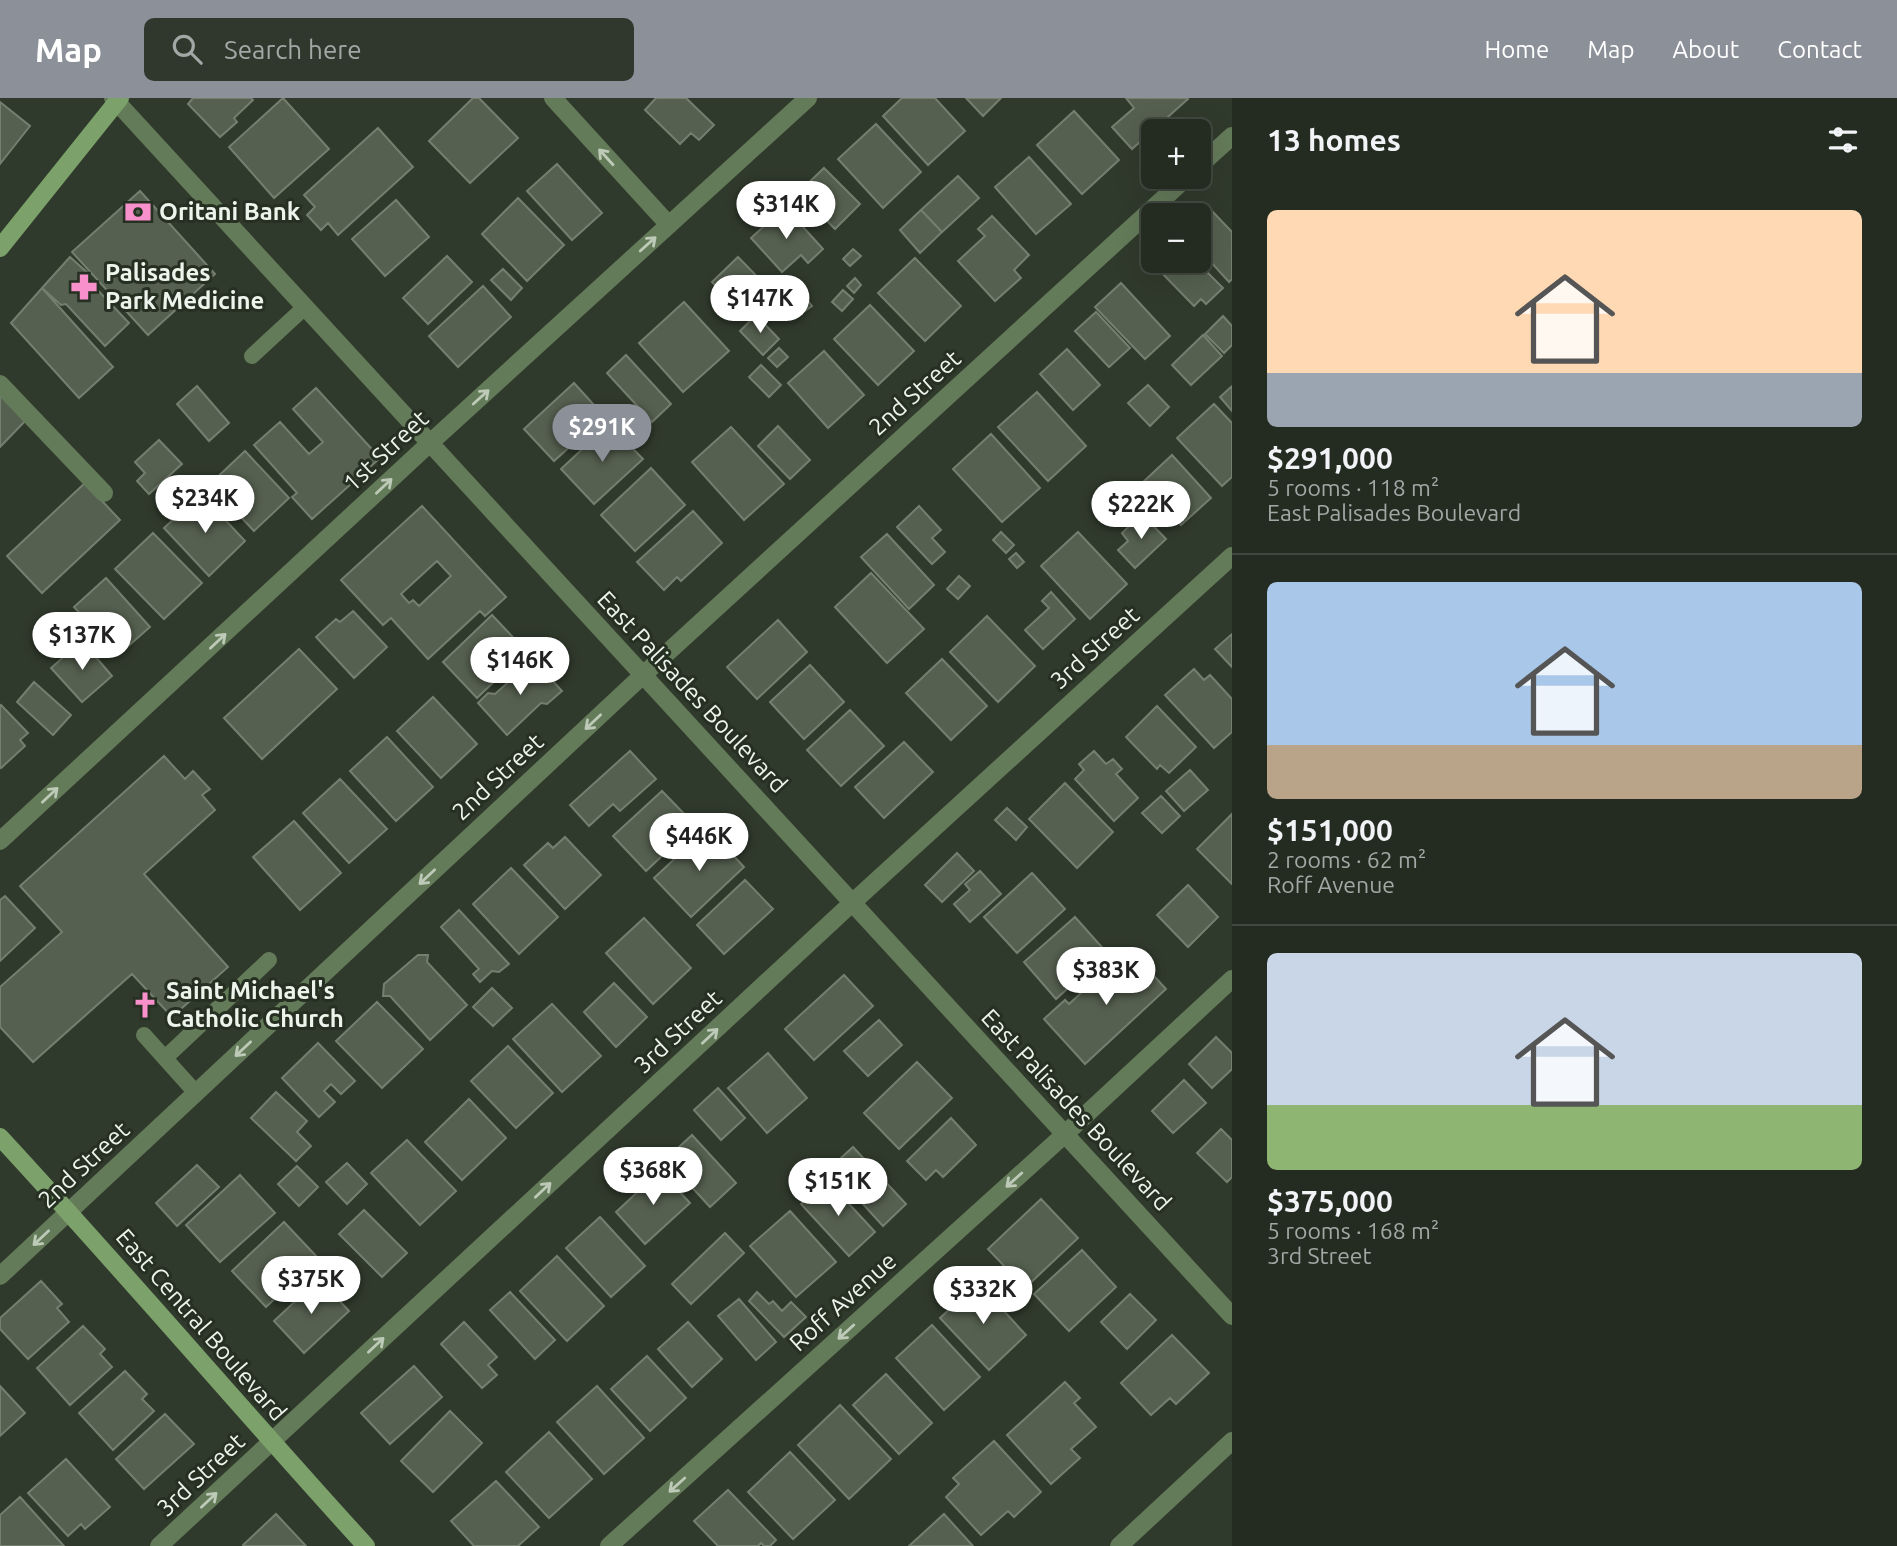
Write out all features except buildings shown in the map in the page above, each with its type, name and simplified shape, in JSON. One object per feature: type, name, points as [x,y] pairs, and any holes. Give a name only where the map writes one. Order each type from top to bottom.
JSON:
[{"type":"main road","points":[[0,248],[116,99]]},
{"type":"main road","name":"East Central Boulevard","points":[[0,1137],[366,1546]]},
{"type":"street","points":[[553,98],[668,225]]},
{"type":"street","name":"1st Street","points":[[0,841],[808,98]]},
{"type":"street","name":"East Palisades Boulevard","points":[[116,99],[1232,1316]]},
{"type":"street","points":[[1211,155],[1232,136]]},
{"type":"street","name":"2nd Street","points":[[0,1276],[643,675],[1174,189]]},
{"type":"street","points":[[0,384],[104,493]]},
{"type":"street","name":"3rd Street","points":[[159,1546],[852,903],[1232,556]]},
{"type":"street","name":"Roff Avenue","points":[[609,1546],[1065,1134],[1232,979]]},
{"type":"street","points":[[1119,1546],[1232,1441]]},
{"type":"lane","points":[[252,356],[305,307]]},
{"type":"lane","points":[[165,1058],[270,960]]},
{"type":"lane","points":[[144,1035],[197,1093]]},
{"type":"place","name":"Oritani Bank","points":[[138,212]]},
{"type":"place","name":"Palisades Park Medicine","points":[[84,287]]},
{"type":"place","name":"Saint Michael's Catholic Church","points":[[145,1005]]}]
